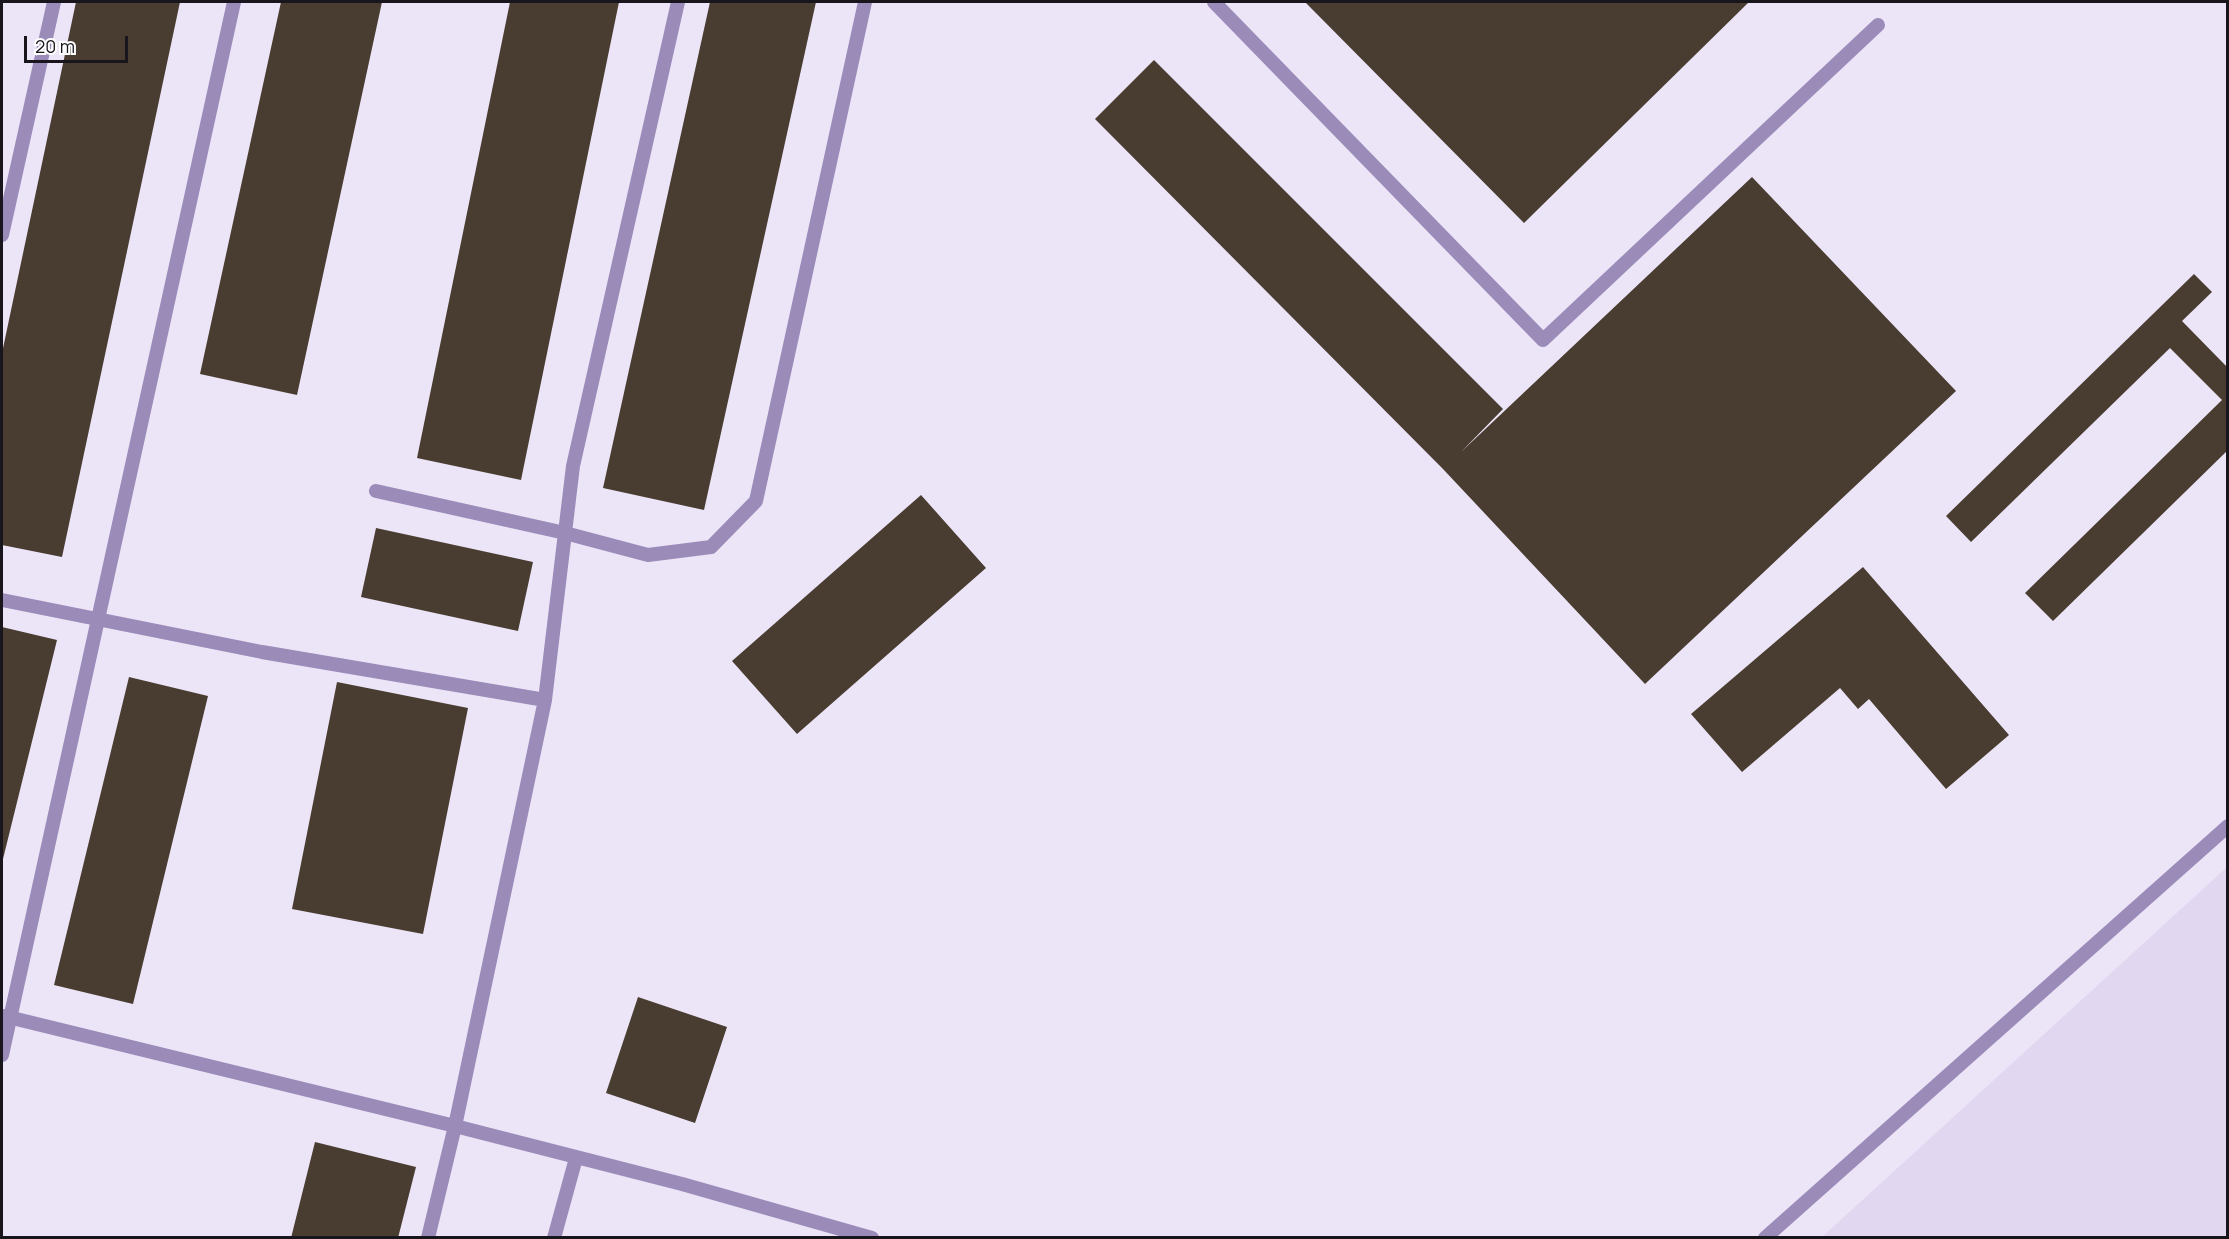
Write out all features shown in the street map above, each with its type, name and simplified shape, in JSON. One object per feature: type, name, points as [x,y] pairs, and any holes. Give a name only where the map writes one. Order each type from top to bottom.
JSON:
[{"type":"lane","points":[[2,236],[54,2]]},
{"type":"lane","points":[[2,1055],[6,1017],[234,2]]},
{"type":"lane","points":[[428,1238],[456,1126],[545,700],[573,466],[678,2]]},
{"type":"lane","points":[[375,491],[565,533],[648,555],[711,547],[756,501],[865,2]]},
{"type":"lane","points":[[1214,2],[1543,340],[1878,25]]},
{"type":"lane","points":[[2,600],[262,652],[545,700]]},
{"type":"lane","points":[[1765,1238],[2228,826]]},
{"type":"lane","points":[[6,1017],[456,1126],[682,1184],[872,1238]]},
{"type":"lane","points":[[554,1238],[576,1158]]},
{"type":"shaded area","points":[[2227,867],[2227,1237],[1822,1237]]},
{"type":"building","points":[[76,2],[180,2],[62,557],[2,545],[2,353]]},
{"type":"building","points":[[281,2],[382,2],[297,395],[200,374]]},
{"type":"building","points":[[510,2],[619,2],[521,480],[417,458]]},
{"type":"building","points":[[710,2],[816,2],[704,510],[603,488]]},
{"type":"building","points":[[1305,2],[1749,2],[1524,223]]},
{"type":"building","points":[[1154,60],[1503,409],[1461,452],[1752,177],[1956,391],[1645,684],[1443,469],[1095,119]]},
{"type":"building","points":[[2194,274],[2212,292],[2182,321],[2228,368],[2228,450],[2053,621],[2025,593],[2222,400],[2170,348],[1971,542],[1946,516]]},
{"type":"building","points":[[921,495],[986,568],[797,734],[732,661]]},
{"type":"building","points":[[376,528],[533,562],[518,631],[361,597]]},
{"type":"building","points":[[1863,567],[2009,735],[1946,789],[1869,699],[1858,709],[1840,688],[1742,772],[1691,714]]},
{"type":"building","points":[[2,627],[57,640],[2,863]]},
{"type":"building","points":[[129,677],[208,696],[133,1004],[54,985]]},
{"type":"building","points":[[337,682],[468,708],[423,934],[292,909]]},
{"type":"building","points":[[638,997],[727,1027],[695,1123],[606,1093]]},
{"type":"building","points":[[315,1142],[416,1167],[398,1238],[291,1238]]}]
